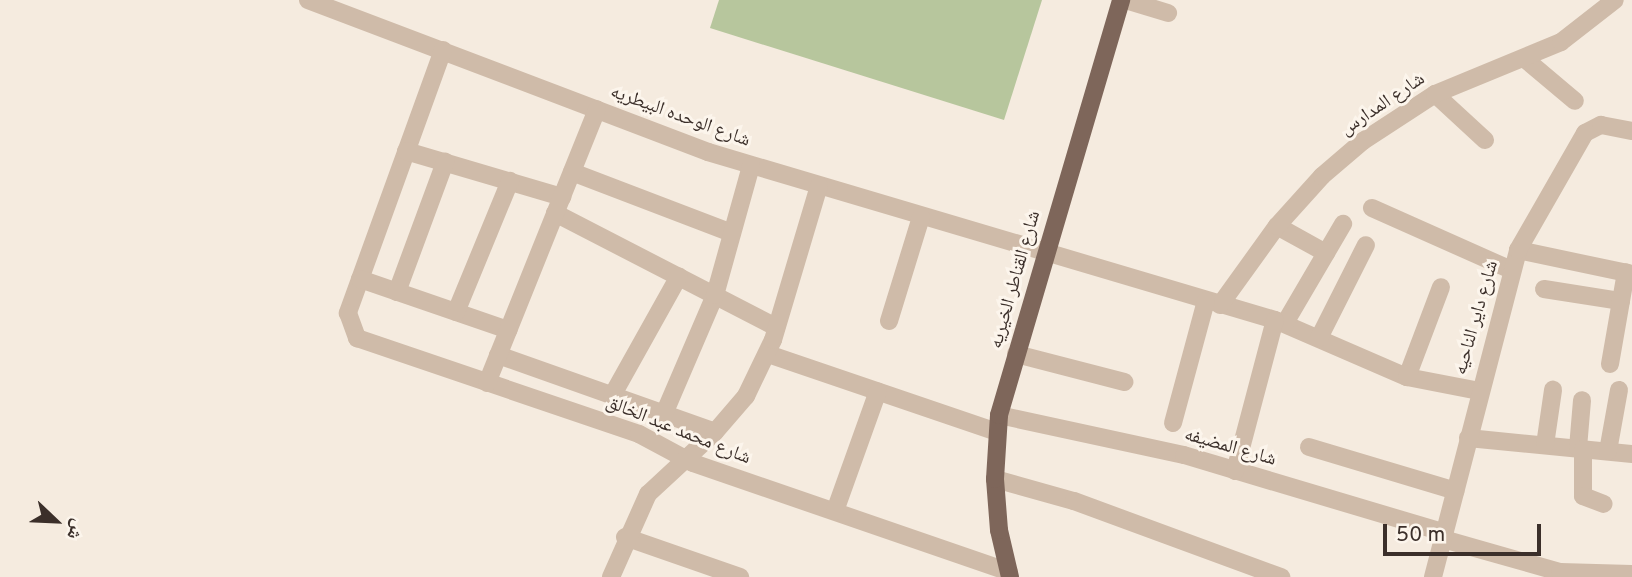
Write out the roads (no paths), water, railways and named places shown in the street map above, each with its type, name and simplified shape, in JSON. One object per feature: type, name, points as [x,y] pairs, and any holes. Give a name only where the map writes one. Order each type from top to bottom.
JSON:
[{"type":"main road","name":"شارع القناطر الخيريه","points":[[1010,574],[999,530],[995,479],[998,424],[1045,254],[1123,0]]},
{"type":"street","name":"شارع الوحده البيطريه","points":[[308,0],[751,166],[1280,321],[1407,377],[1479,391]]},
{"type":"street","points":[[1123,0],[1168,13]]},
{"type":"street","name":"شارع المدارس","points":[[1213,303],[1322,176],[1363,141],[1435,94],[1561,42],[1615,0]]},
{"type":"street","points":[[443,50],[360,279],[508,330]]},
{"type":"street","points":[[1525,59],[1575,102]]},
{"type":"street","points":[[1435,94],[1485,140]]},
{"type":"street","points":[[487,383],[597,109]]},
{"type":"street","name":"شارع داير الناحيه","points":[[1433,577],[1479,391],[1518,250],[1585,132],[1601,125],[1632,131]]},
{"type":"street","points":[[406,151],[510,181],[559,205],[678,276],[776,327]]},
{"type":"street","points":[[397,292],[445,162]]},
{"type":"street","points":[[664,414],[715,295],[751,166]]},
{"type":"street","points":[[572,172],[732,233]]},
{"type":"street","points":[[456,312],[510,181]]},
{"type":"street","points":[[611,577],[625,537],[648,494],[682,458],[715,432],[746,396],[768,354],[819,186]]},
{"type":"street","points":[[1372,208],[1511,271]]},
{"type":"street","points":[[889,321],[921,217]]},
{"type":"street","points":[[1235,471],[1280,321],[1343,223]]},
{"type":"street","points":[[1277,226],[1326,253]]},
{"type":"street","points":[[1319,338],[1366,245]]},
{"type":"street","points":[[1518,250],[1629,273],[1621,301],[1610,364]]},
{"type":"street","points":[[612,396],[678,276]]},
{"type":"street","name":"شارع محمد عبد الخالق","points":[[360,279],[348,313],[351,331],[365,343],[639,434],[682,458],[1010,574]]},
{"type":"street","points":[[1407,377],[1441,287]]},
{"type":"street","points":[[1544,289],[1621,301]]},
{"type":"street","points":[[1173,423],[1213,303]]},
{"type":"street","name":"شارع المضيفه","points":[[768,354],[878,391],[998,424],[1184,455],[1560,572],[1632,574]]},
{"type":"street","points":[[1016,354],[1125,382]]},
{"type":"street","points":[[498,355],[715,432]]},
{"type":"street","points":[[1545,445],[1553,390]]},
{"type":"street","points":[[1608,451],[1619,390]]},
{"type":"street","points":[[835,511],[878,391]]},
{"type":"street","points":[[1582,401],[1580,449],[1583,496],[1604,504]]},
{"type":"street","points":[[1468,438],[1632,454]]},
{"type":"street","points":[[1309,447],[1456,491]]},
{"type":"street","points":[[995,479],[1074,501],[1235,570],[1271,576]]},
{"type":"street","points":[[625,537],[740,577]]}]
